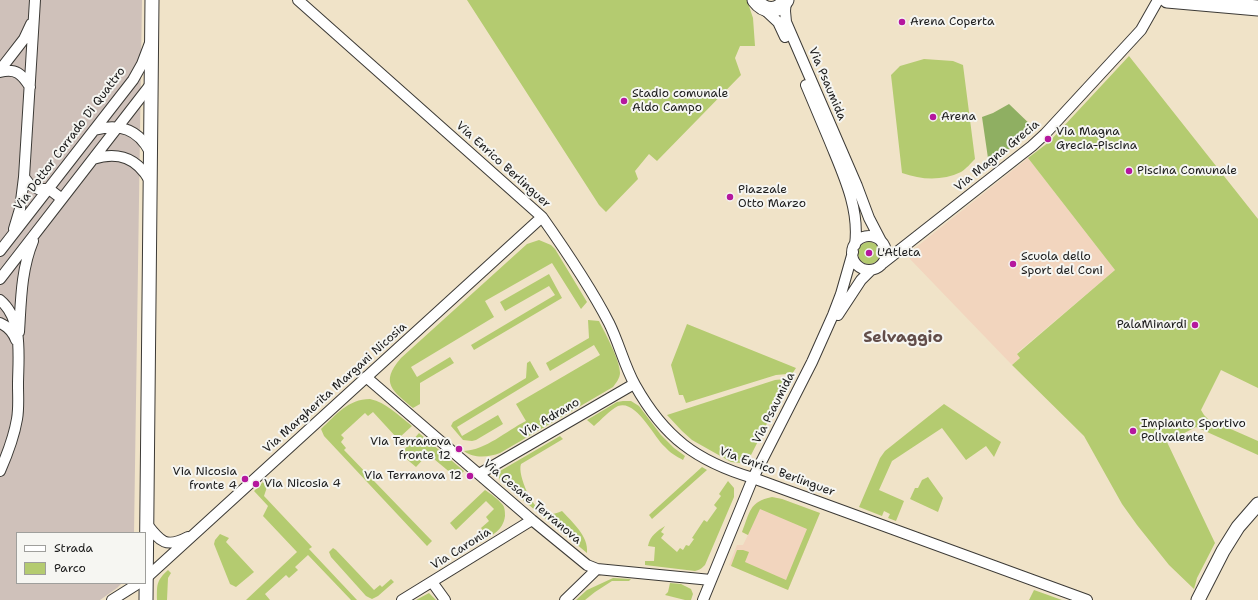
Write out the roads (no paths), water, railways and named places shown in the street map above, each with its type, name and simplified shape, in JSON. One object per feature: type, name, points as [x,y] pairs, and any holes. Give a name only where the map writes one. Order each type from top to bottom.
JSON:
[{"type":"main road","points":[[1167,0],[1258,8]]},
{"type":"main road","points":[[759,4],[768,10],[786,3]]},
{"type":"street","points":[[12,236],[20,209],[24,176],[35,0]]},
{"type":"street","points":[[146,532],[152,0]]},
{"type":"street","name":"Via Enrico Berlinguer","points":[[298,0],[542,217],[571,258],[610,324],[634,384],[656,417],[675,438],[690,450],[704,459],[730,471],[753,478],[1087,600]]},
{"type":"street","name":"Via Magna Grecia","points":[[883,263],[1046,134],[1141,30],[1158,0]]},
{"type":"street","name":"Via Psaumida","points":[[786,3],[786,22],[869,218],[882,243]]},
{"type":"street","name":"Via Psaumida","points":[[759,4],[778,22],[841,169],[849,192],[853,210],[856,230],[854,249]]},
{"type":"street","points":[[0,71],[24,39],[29,30],[34,14]]},
{"type":"street","name":"Via Dottor Corrado Di Quattro","points":[[0,251],[133,80],[142,64],[152,38]]},
{"type":"street","points":[[0,71],[7,70],[16,72],[23,76],[30,87]]},
{"type":"street","points":[[0,279],[151,84]]},
{"type":"street","points":[[94,130],[106,127],[126,129],[137,136],[146,145],[150,152]]},
{"type":"street","points":[[94,159],[112,155],[122,156],[139,166],[150,181]]},
{"type":"street","points":[[24,176],[30,185],[38,188],[49,189],[62,199]]},
{"type":"street","name":"Via Margherita Margani Nicosia","points":[[146,578],[542,217]]},
{"type":"street","points":[[0,471],[8,453],[17,418],[18,346],[23,276],[29,252],[38,229]]},
{"type":"street","points":[[823,339],[841,294],[854,249],[858,242],[866,237],[875,238],[882,243],[886,252],[883,263],[876,269],[871,270],[861,268],[857,265],[853,257],[854,249]]},
{"type":"street","points":[[823,339],[861,280],[871,270]]},
{"type":"street","points":[[0,300],[12,314],[16,326],[18,346]]},
{"type":"street","points":[[0,323],[4,324],[13,334],[18,346]]},
{"type":"street","name":"Via Psaumida","points":[[703,600],[753,478],[823,339]]},
{"type":"street","name":"Via Cesare Terranova","points":[[366,377],[532,520],[587,565],[597,569],[711,580]]},
{"type":"street","name":"Via Adrano","points":[[479,474],[634,384]]},
{"type":"street","points":[[1199,599],[1223,551],[1238,527],[1258,504]]},
{"type":"street","name":"Via Caronia","points":[[402,600],[532,520]]},
{"type":"street","points":[[146,523],[159,539],[167,543],[180,542],[195,534]]},
{"type":"street","points":[[565,600],[597,569]]},
{"type":"street","points":[[432,582],[445,600]]},
{"type":"street","points":[[112,600],[137,584]]},
{"type":"street","points":[[145,584],[146,600]]},
{"type":"place","name":"Arena Coperta","points":[[902,22]]},
{"type":"place","name":"Stadio comunale Aldo Campo","points":[[624,101]]},
{"type":"place","name":"Arena","points":[[933,117]]},
{"type":"place","name":"Via Magna Grecia-Piscina","points":[[1048,139]]},
{"type":"place","name":"Piscina Comunale","points":[[1129,171]]},
{"type":"place","name":"Piazzale Otto Marzo","points":[[730,197]]},
{"type":"place","name":"L'Atleta","points":[[869,253]]},
{"type":"place","name":"Scuola dello Sport del Coni","points":[[1013,264]]},
{"type":"place","name":"PalaMinardi","points":[[1195,325]]},
{"type":"place","name":"Impianto Sportivo Polivalente","points":[[1133,431]]},
{"type":"place","name":"Via Terranova fronte 12","points":[[459,449]]},
{"type":"place","name":"Via Terranova 12","points":[[470,476]]},
{"type":"place","name":"Via Nicosia fronte 4","points":[[245,479]]},
{"type":"place","name":"Via Nicosia 4","points":[[256,484]]},
{"type":"district","name":"Selvaggio","points":[[903,338]]}]
